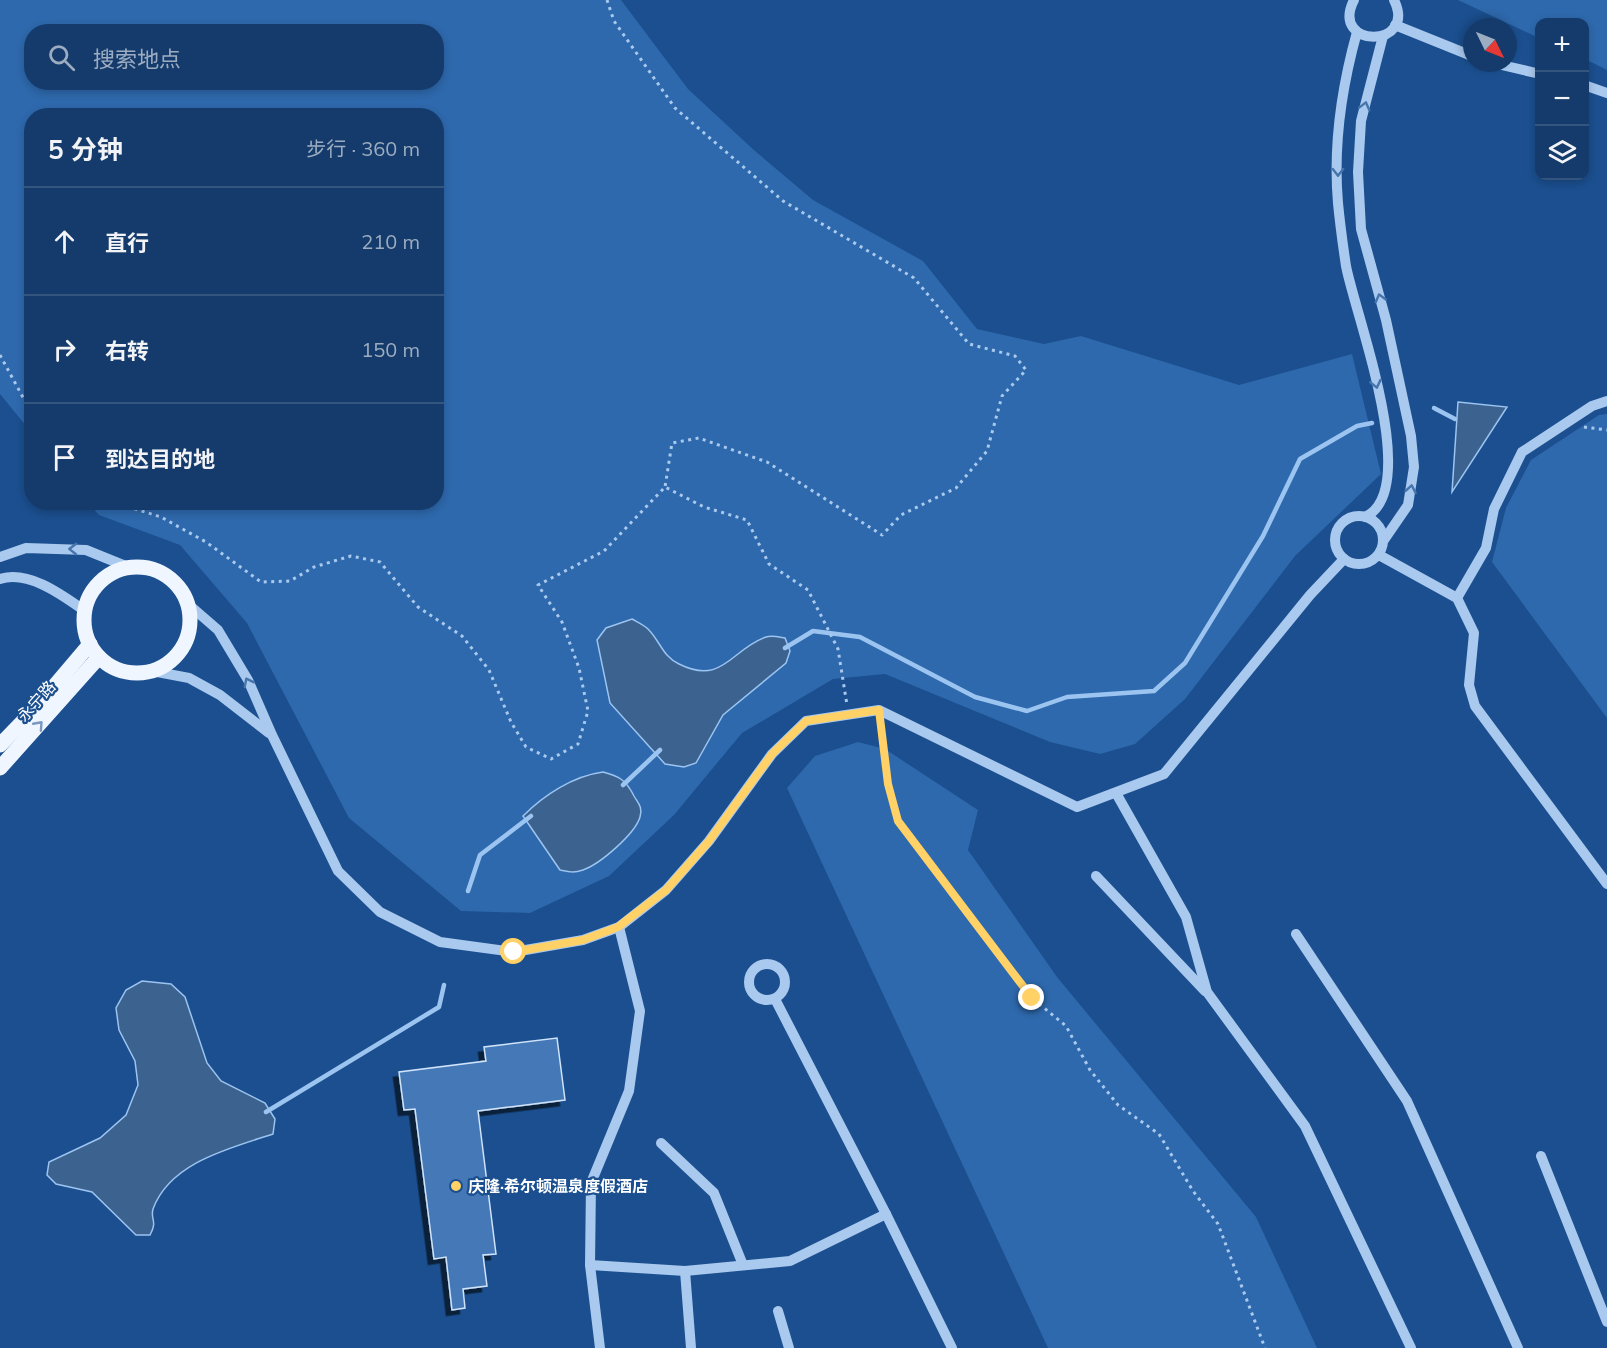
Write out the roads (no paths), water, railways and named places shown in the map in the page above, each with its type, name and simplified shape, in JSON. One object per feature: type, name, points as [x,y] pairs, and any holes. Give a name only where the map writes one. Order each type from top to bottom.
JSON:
[{"type":"main road","points":[[128,567],[158,570],[172,579],[182,590],[188,604],[190,621],[188,638],[167,664],[152,671],[138,673],[111,666],[99,657],[90,644],[85,628],[85,611],[90,596],[99,582],[112,573],[128,567]]},
{"type":"main road","name":"永宁路","points":[[0,745],[34,710],[90,644]]},
{"type":"main road","name":"永宁路","points":[[0,768],[99,657]]},
{"type":"street","points":[[1354,0],[1349,17],[1357,32],[1370,38],[1383,36]]},
{"type":"street","points":[[1357,32],[1346,73],[1340,128],[1338,201],[1347,267],[1381,405],[1389,450],[1389,475],[1385,495],[1381,502],[1372,513],[1365,517],[1349,518],[1337,530],[1335,546],[1344,559],[1358,565],[1373,560],[1379,555],[1383,540],[1408,505],[1414,467],[1411,436],[1386,320],[1361,229],[1358,172],[1361,121],[1383,36],[1395,25],[1398,17],[1398,9],[1394,0]]},
{"type":"street","points":[[1395,25],[1463,52]]},
{"type":"street","points":[[1517,69],[1535,73]]},
{"type":"street","points":[[1589,87],[1607,93]]},
{"type":"street","points":[[1457,598],[1486,548],[1494,509],[1521,452],[1592,406],[1607,401]]},
{"type":"street","points":[[1365,517],[1378,525],[1383,540]]},
{"type":"street","points":[[0,557],[26,548],[86,550],[128,567]]},
{"type":"street","points":[[1379,555],[1457,598],[1474,633],[1469,685],[1474,706],[1607,884]]},
{"type":"street","points":[[188,604],[218,630],[248,680],[338,871],[381,912],[441,942],[514,952],[583,940],[618,927],[666,890],[709,841],[772,754],[806,721],[879,710],[1077,807],[1164,774],[1310,595],[1344,559]]},
{"type":"street","points":[[0,579],[8,577],[37,582],[85,611]]},
{"type":"street","points":[[152,671],[189,678],[220,695],[272,735]]},
{"type":"street","points":[[1116,792],[1186,918],[1207,992]]},
{"type":"street","points":[[1096,876],[1207,992],[1305,1126],[1411,1348]]},
{"type":"street","points":[[600,1348],[590,1265],[591,1183],[629,1091],[640,1011],[618,927]]},
{"type":"street","points":[[1296,934],[1407,1101],[1518,1348]]},
{"type":"street","points":[[775,999],[952,1348]]},
{"type":"street","points":[[661,1143],[714,1193],[743,1265]]},
{"type":"street","points":[[1541,1156],[1607,1322]]},
{"type":"street","points":[[590,1265],[685,1271],[790,1261],[886,1214]]},
{"type":"street","points":[[685,1271],[691,1348]]},
{"type":"street","points":[[778,1311],[789,1348]]},
{"type":"waterway","points":[[1434,408],[1455,419]]},
{"type":"waterway","points":[[785,648],[813,631],[860,637],[975,697],[1027,711],[1067,697],[1154,691],[1185,663],[1263,536],[1300,459],[1357,426],[1372,423]]},
{"type":"waterway","points":[[623,785],[660,750]]},
{"type":"waterway","points":[[468,891],[480,855],[531,816]]},
{"type":"waterway","points":[[266,1112],[439,1007],[444,985]]},
{"type":"place","name":"庆隆·希尔顿温泉度假酒店","points":[[456,1186]]}]
